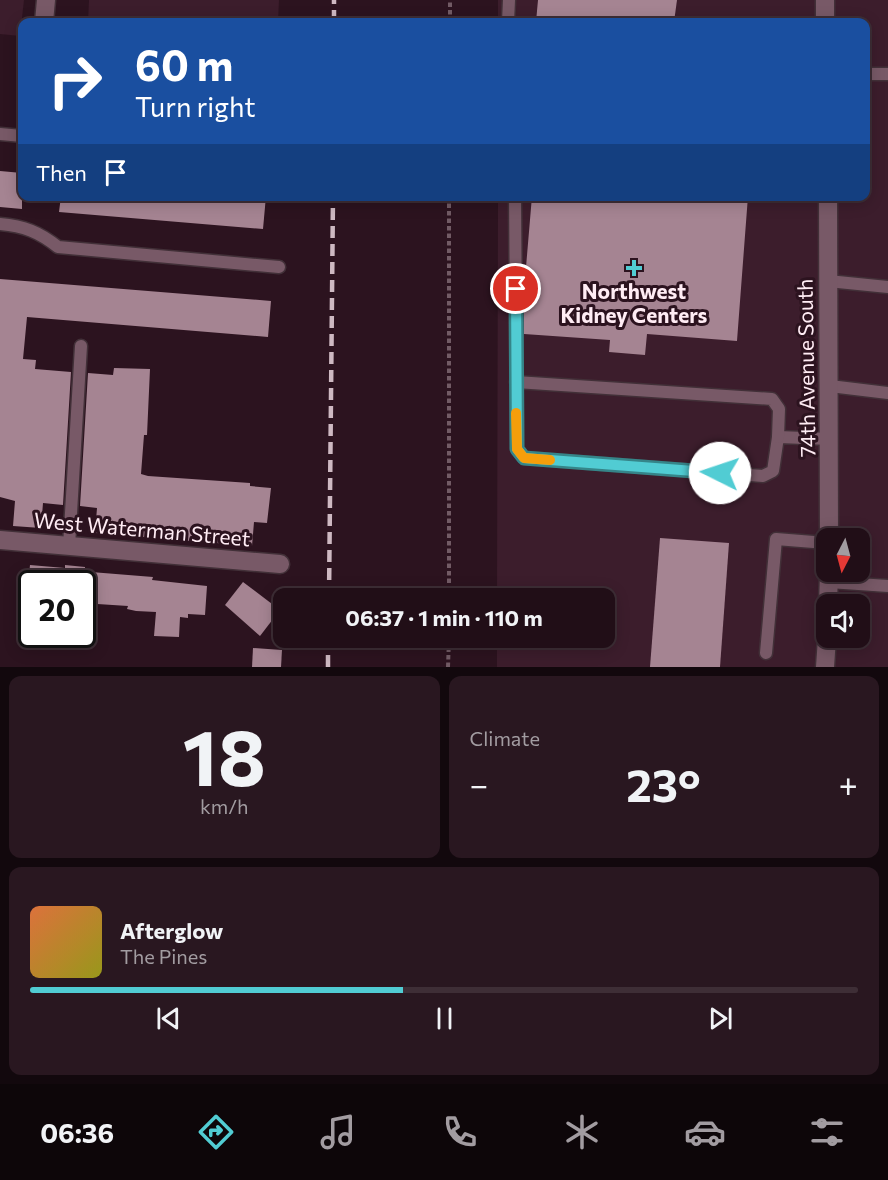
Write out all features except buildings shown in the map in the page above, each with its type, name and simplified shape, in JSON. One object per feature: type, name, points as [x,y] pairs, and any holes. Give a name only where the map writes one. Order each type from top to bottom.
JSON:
[{"type":"street","points":[[44,18],[46,0]]},
{"type":"street","points":[[825,0],[825,18]]},
{"type":"street","name":"74th Avenue South","points":[[828,201],[831,439],[829,528]]},
{"type":"street","name":"West Waterman Street","points":[[0,540],[279,564]]},
{"type":"street","points":[[825,667],[826,648]]},
{"type":"lane","points":[[508,0],[508,18]]},
{"type":"lane","points":[[870,74],[888,74]]},
{"type":"lane","points":[[0,134],[18,136]]},
{"type":"lane","points":[[515,201],[516,382],[517,449],[524,458],[764,476],[774,471],[779,409],[771,399],[516,382]]},
{"type":"lane","points":[[0,224],[21,226],[38,231],[58,247],[279,267]]},
{"type":"lane","points":[[828,281],[888,287]]},
{"type":"lane","points":[[69,546],[81,346]]},
{"type":"lane","points":[[830,386],[888,393]]},
{"type":"lane","points":[[777,437],[831,439]]},
{"type":"lane","points":[[766,653],[776,539],[816,542]]},
{"type":"lane","points":[[862,582],[888,586]]},
{"type":"path","points":[[450,0],[450,18]]},
{"type":"path","points":[[449,201],[449,588]]},
{"type":"path","points":[[448,648],[448,667]]},
{"type":"shaded area","points":[[0,0],[24,0],[22,18],[18,18],[18,36],[0,34]]},
{"type":"shaded area","points":[[89,0],[279,0],[278,18],[88,18]]},
{"type":"shaded area","points":[[498,0],[888,0],[888,667],[497,667],[497,648],[615,648],[615,588],[497,588],[498,201],[870,201],[870,18],[498,18]]},
{"type":"railway","points":[[334,0],[334,18]]},
{"type":"railway","points":[[329,588],[333,201]]},
{"type":"railway","points":[[328,648],[328,667]]},
{"type":"slow traffic","points":[[516,413],[517,449],[524,458],[550,460]]},
{"type":"place","name":"Northwest Kidney Centers","points":[[634,268]]},
{"type":"route","points":[[516,289],[517,449],[524,458],[720,473]]}]
